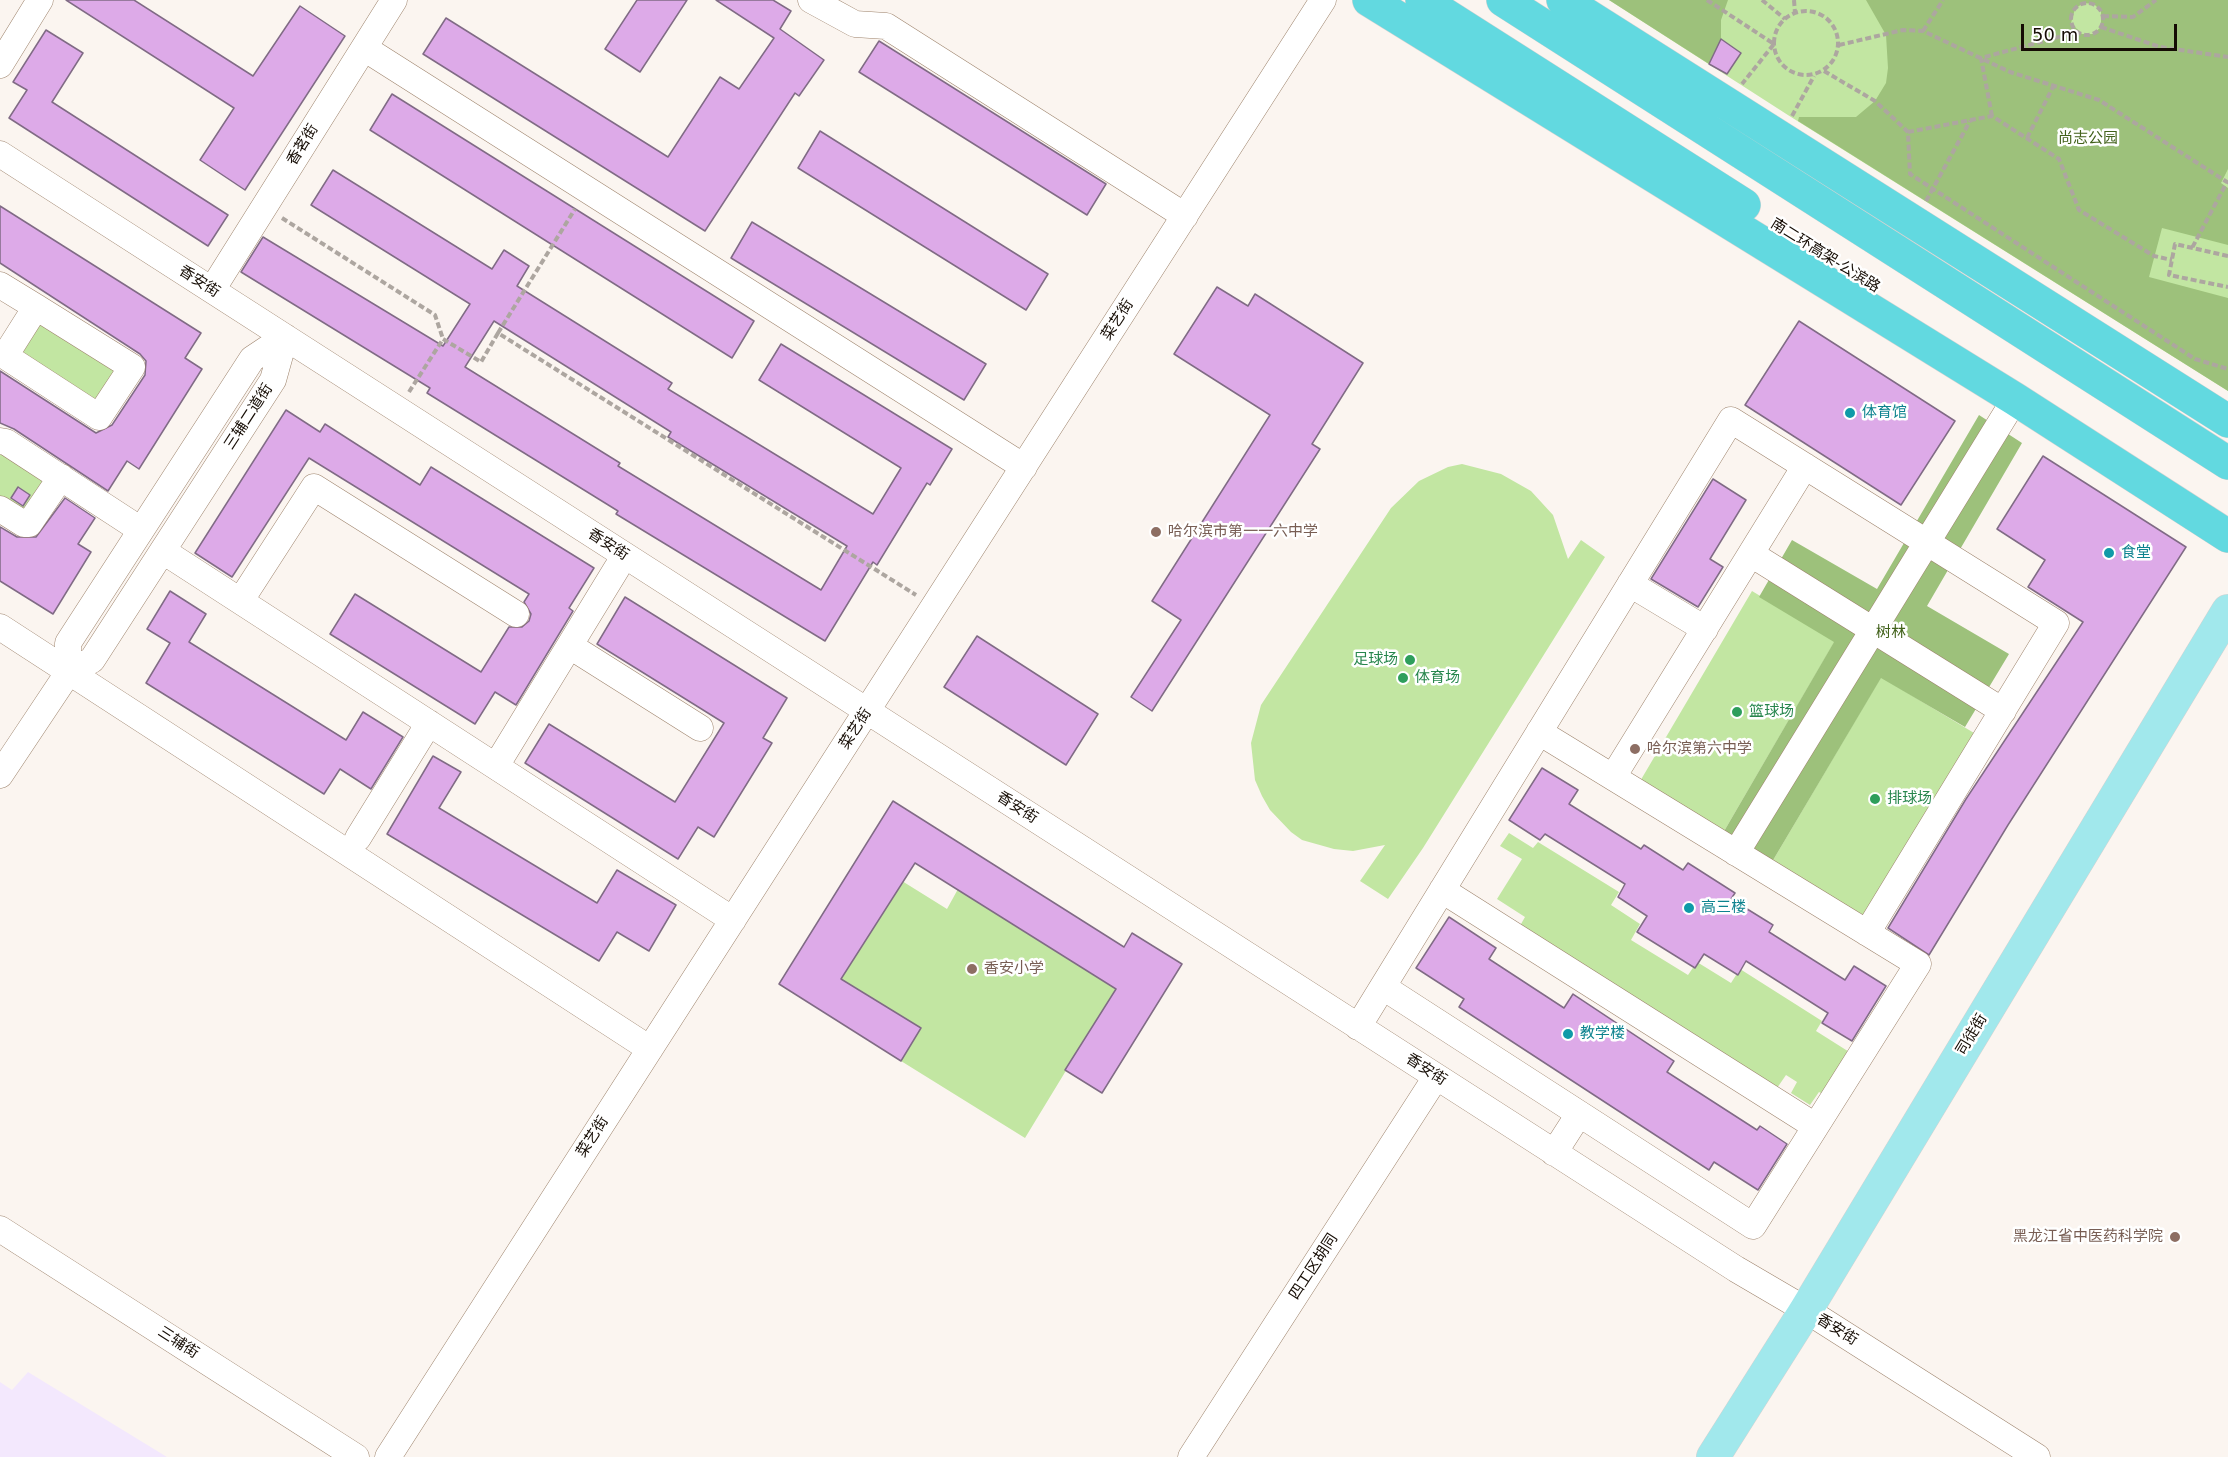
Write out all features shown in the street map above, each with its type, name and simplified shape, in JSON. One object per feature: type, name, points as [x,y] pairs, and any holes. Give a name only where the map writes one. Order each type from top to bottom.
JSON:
[{"type":"highway","points":[[1369,0],[2015,399],[2228,536]]},
{"type":"highway","name":"南二环高架-公滨路","points":[[1422,0],[2228,512]]},
{"type":"highway","points":[[1503,0],[2228,463]]},
{"type":"highway","points":[[1563,0],[2228,421]]},
{"type":"highway","points":[[2170,425],[2228,453]]},
{"type":"main road","name":"司徒街","points":[[1713,1457],[1806,1310],[2228,611]]},
{"type":"street","points":[[0,65],[40,0]]},
{"type":"street","name":"香茗街","points":[[212,290],[394,0]]},
{"type":"street","points":[[811,0],[855,24],[886,26],[1185,216]]},
{"type":"street","name":"菜艺街","points":[[388,1457],[1323,0]]},
{"type":"street","points":[[364,48],[1024,467]]},
{"type":"street","name":"香安街","points":[[0,154],[1554,1153],[2037,1457]]},
{"type":"street","points":[[0,285],[36,307],[132,367],[99,417],[5,357],[36,307]]},
{"type":"street","name":"三辅二道街","points":[[68,673],[68,643],[141,530],[252,359],[285,338]]},
{"type":"street","name":"三辅二道街","points":[[0,775],[68,673],[92,660],[273,380],[285,338]]},
{"type":"street","points":[[1736,853],[2015,399]]},
{"type":"street","points":[[1358,1027],[1731,420],[2056,623],[1868,933]]},
{"type":"street","points":[[0,441],[6,442],[141,530]]},
{"type":"street","points":[[1613,777],[1805,466]]},
{"type":"street","points":[[0,509],[24,524],[29,524],[61,477]]},
{"type":"street","points":[[241,600],[314,487],[516,614]]},
{"type":"street","points":[[163,551],[733,920]]},
{"type":"street","points":[[1751,554],[2003,711]]},
{"type":"street","points":[[496,766],[617,568]]},
{"type":"street","points":[[1630,584],[1705,629]]},
{"type":"street","points":[[0,627],[650,1049]]},
{"type":"street","points":[[570,646],[700,728]]},
{"type":"street","points":[[358,838],[429,723]]},
{"type":"street","points":[[1383,987],[1752,1226],[1918,964],[1539,732]]},
{"type":"street","points":[[1442,890],[1815,1126]]},
{"type":"street","name":"四工区胡同","points":[[1191,1457],[1436,1077]]},
{"type":"street","points":[[1554,1153],[1579,1114]]},
{"type":"street","name":"三辅街","points":[[0,1229],[356,1457]]},
{"type":"path","points":[[1707,0],[1773,44],[1780,62],[1795,74],[1815,75],[1832,64],[1839,45],[1838,34],[1825,17],[1805,11],[1795,13],[1779,26],[1773,44],[1742,85]]},
{"type":"path","points":[[1762,0],[1785,19]]},
{"type":"path","points":[[1794,0],[1795,13]]},
{"type":"path","points":[[1923,31],[1943,0]]},
{"type":"path","points":[[2103,16],[2133,16],[2156,0]]},
{"type":"path","points":[[1981,58],[2077,32],[2093,34],[2101,27],[2103,16],[2098,7],[2083,2],[2075,9],[2071,23],[2077,32]]},
{"type":"path","points":[[2101,27],[2160,47],[2228,57]]},
{"type":"path","points":[[1839,45],[1903,30],[1923,31],[1981,58],[2053,87],[2099,100],[2228,182],[2192,248]]},
{"type":"path","points":[[1981,58],[1992,116]]},
{"type":"path","points":[[1824,71],[1875,101],[1908,132],[1910,174],[2195,358],[2228,369]]},
{"type":"path","points":[[1791,117],[1815,75]]},
{"type":"path","points":[[2027,138],[2053,87]]},
{"type":"path","points":[[1908,132],[1992,116],[2059,159],[2079,210],[2154,256],[2172,260]]},
{"type":"path","points":[[1926,202],[1970,120]]},
{"type":"path","points":[[265,206],[435,315],[443,339],[481,362],[586,189]]},
{"type":"path","points":[[2228,256],[2175,244],[2169,275],[2228,287]]},
{"type":"path","points":[[498,333],[934,607]]},
{"type":"path","points":[[397,410],[443,339]]},
{"type":"shaded area","points":[[28,1372],[167,1457],[0,1457],[0,1382],[12,1390]]},
{"type":"green space","name":"尚志公园","points":[[1609,0],[2228,0],[2228,391],[1791,117]]},
{"type":"green space","points":[[1609,0],[1728,0],[1721,20],[1721,39],[1709,64]]},
{"type":"green space","name":"尚志公园","points":[[1866,0],[2228,0],[2228,169],[2221,183],[2228,188],[2228,245],[2162,228],[2149,277],[2228,298],[2228,391],[1798,121],[1799,117],[1856,117],[1875,101],[1886,83],[1888,68],[1886,35]],"holes":[[[2083,3],[2094,4],[2101,11],[2101,27],[2093,34],[2082,34],[2071,23],[2075,9]]]},
{"type":"green space","points":[[36,307],[132,367],[99,417],[5,356]]},
{"type":"green space","name":"树林","points":[[1979,415],[2022,443],[1927,606],[2009,654],[1965,727],[1881,678],[1772,862],[1723,833],[1834,642],[1759,597],[1792,540],[1877,589]]},
{"type":"green space","points":[[0,441],[61,477],[30,523],[0,509]]},
{"type":"green space","name":"体育场","points":[[1462,464],[1501,474],[1531,491],[1553,515],[1568,559],[1581,540],[1605,557],[1423,848],[1388,899],[1360,881],[1385,845],[1353,851],[1334,849],[1302,840],[1291,832],[1270,810],[1262,796],[1255,780],[1251,743],[1261,705],[1391,508],[1419,481],[1448,467]]},
{"type":"green space","name":"篮球场","points":[[1752,591],[1835,641],[1723,833],[1639,783]]},
{"type":"green space","name":"排球场","points":[[1881,677],[1979,736],[1870,919],[1772,862]]},
{"type":"green space","points":[[1509,833],[1533,848],[1538,842],[1619,892],[1611,905],[1640,924],[1631,940],[1688,975],[1697,962],[1731,983],[1740,969],[1822,1021],[1816,1031],[1854,1055],[1828,1097],[1819,1092],[1810,1105],[1791,1093],[1797,1082],[1786,1075],[1775,1091],[1517,931],[1525,917],[1497,899],[1522,859],[1500,846]]},
{"type":"green space","points":[[902,881],[947,909],[958,889],[1126,972],[1025,1138],[901,1061],[921,1028],[841,979]]},
{"type":"building","points":[[66,0],[134,0],[253,76],[300,6],[345,36],[245,190],[200,160],[234,108]]},
{"type":"building","points":[[637,0],[687,0],[640,72],[605,49]]},
{"type":"building","points":[[716,0],[773,0],[791,11],[780,29],[824,60],[799,96],[795,93],[705,231],[423,54],[446,18],[668,157],[720,77],[739,89],[774,38]]},
{"type":"building","points":[[46,30],[83,53],[52,102],[228,215],[208,246],[9,118],[27,90],[13,82]]},
{"type":"building","points":[[1721,39],[1741,53],[1727,74],[1709,64]]},
{"type":"building","points":[[879,41],[1106,184],[1087,215],[859,72]]},
{"type":"building","points":[[392,94],[754,321],[732,358],[370,130]]},
{"type":"building","points":[[820,131],[1048,274],[1026,310],[798,168]]},
{"type":"building","points":[[333,170],[492,269],[504,250],[529,266],[517,286],[672,383],[668,389],[873,514],[901,468],[759,380],[781,344],[952,449],[930,485],[927,483],[877,565],[873,562],[825,641],[616,514],[618,511],[427,393],[430,388],[241,272],[263,237],[443,346],[470,304],[311,205]],"holes":[[[494,321],[671,432],[668,437],[847,546],[821,590],[618,466],[620,463],[465,367]]]},
{"type":"building","points":[[0,206],[201,333],[185,358],[202,369],[139,469],[127,461],[108,491],[14,429],[0,423],[0,371],[96,433],[112,425],[145,375],[146,361],[140,354],[0,263]]},
{"type":"building","points":[[752,222],[986,364],[964,400],[731,258]]},
{"type":"building","points":[[1217,287],[1248,306],[1255,294],[1363,363],[1312,444],[1320,449],[1152,711],[1131,697],[1181,620],[1152,601],[1270,415],[1174,354]]},
{"type":"building","name":"体育馆","points":[[1799,321],[1955,421],[1901,505],[1745,405]]},
{"type":"building","points":[[286,410],[320,432],[325,424],[420,485],[431,467],[594,568],[569,608],[573,611],[516,705],[495,692],[475,724],[330,634],[355,594],[481,672],[509,627],[522,627],[529,621],[531,614],[524,602],[529,594],[309,458],[232,577],[195,553]]},
{"type":"building","points":[[2043,456],[2186,547],[2008,825],[1929,955],[1888,928],[1966,799],[2083,622],[2028,587],[2045,560],[1997,529]]},
{"type":"building","points":[[1713,479],[1746,500],[1710,559],[1723,567],[1698,607],[1651,579]]},
{"type":"building","points":[[18,487],[30,495],[23,506],[11,498]]},
{"type":"building","points":[[65,498],[95,518],[78,544],[91,552],[53,614],[0,581],[0,527],[17,537],[36,537]]},
{"type":"building","points":[[170,591],[206,614],[189,642],[346,740],[363,712],[403,737],[371,789],[340,769],[324,794],[146,683],[170,643],[147,629]]},
{"type":"building","points":[[625,597],[787,698],[763,738],[772,743],[714,837],[698,827],[678,859],[525,763],[549,724],[675,802],[724,723],[597,644]]},
{"type":"building","points":[[977,636],[1098,714],[1066,765],[944,687]]},
{"type":"building","points":[[433,756],[461,772],[439,808],[597,903],[617,870],[676,905],[649,951],[617,932],[599,961],[387,834]]},
{"type":"building","name":"高三楼","points":[[1542,768],[1578,790],[1569,804],[1641,849],[1644,845],[1683,870],[1688,863],[1735,893],[1731,899],[1773,925],[1769,932],[1845,980],[1854,966],[1886,986],[1852,1041],[1822,1023],[1828,1013],[1746,961],[1738,975],[1704,954],[1695,968],[1637,932],[1647,916],[1618,897],[1625,884],[1545,834],[1540,840],[1509,820]]},
{"type":"building","points":[[893,801],[1124,947],[1132,933],[1182,964],[1102,1093],[1065,1070],[1116,989],[915,863],[841,979],[921,1028],[901,1061],[779,984]]},
{"type":"building","name":"教学楼","points":[[1449,917],[1496,948],[1489,959],[1564,1008],[1573,994],[1674,1061],[1667,1072],[1757,1130],[1760,1126],[1787,1144],[1758,1190],[1714,1162],[1709,1170],[1459,1007],[1464,999],[1416,968]]},
{"type":"place","name":"体育馆","points":[[1850,413]]},
{"type":"place","name":"哈尔滨市第一一六中学","points":[[1156,532]]},
{"type":"place","name":"食堂","points":[[2109,553]]},
{"type":"place","name":"足球场","points":[[1410,660]]},
{"type":"place","name":"体育场","points":[[1403,678]]},
{"type":"place","name":"篮球场","points":[[1737,712]]},
{"type":"place","name":"哈尔滨第六中学","points":[[1635,749]]},
{"type":"place","name":"排球场","points":[[1875,799]]},
{"type":"place","name":"高三楼","points":[[1689,908]]},
{"type":"place","name":"香安小学","points":[[972,969]]},
{"type":"place","name":"教学楼","points":[[1568,1034]]},
{"type":"place","name":"黑龙江省中医药科学院","points":[[2175,1237]]}]
